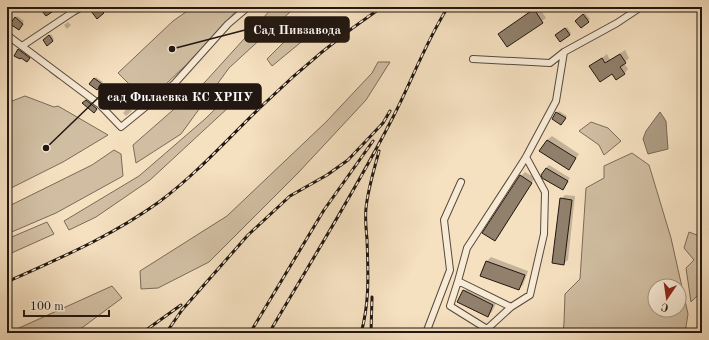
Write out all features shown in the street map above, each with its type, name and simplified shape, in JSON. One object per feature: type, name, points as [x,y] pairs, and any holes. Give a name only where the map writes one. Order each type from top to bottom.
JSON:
[{"type":"street","points":[[22,46],[82,7]]},
{"type":"street","points":[[7,35],[99,104],[121,128],[175,83],[228,24],[248,7]]},
{"type":"street","points":[[473,59],[550,62],[564,52],[617,23],[641,7]]},
{"type":"street","points":[[526,157],[545,192],[544,234],[530,295],[511,307],[487,329],[450,306],[467,248],[526,157],[556,101],[564,52]]},
{"type":"street","points":[[426,333],[450,270],[444,220],[461,182]]},
{"type":"street","points":[[458,281],[511,307]]},
{"type":"shaded area","points":[[193,7],[240,7],[186,65],[147,102],[118,73],[173,21]]},
{"type":"shaded area","points":[[273,7],[290,7],[290,12],[229,68],[181,134],[136,163],[133,145],[205,82]]},
{"type":"shaded area","points":[[315,20],[322,25],[272,66],[267,59],[301,25]]},
{"type":"shaded area","points":[[378,62],[390,62],[366,100],[298,173],[209,262],[158,288],[141,289],[140,271],[227,216],[326,122],[372,73]]},
{"type":"shaded area","points":[[240,85],[243,94],[150,180],[96,217],[69,230],[64,221],[139,176],[205,119]]},
{"type":"shaded area","points":[[25,96],[54,107],[58,106],[108,135],[63,162],[7,190],[7,103]]},
{"type":"shaded area","points":[[660,112],[666,121],[668,149],[648,154],[643,139],[646,131]]},
{"type":"shaded area","points":[[591,122],[608,128],[621,141],[604,155],[599,145],[579,131]]},
{"type":"shaded area","points":[[114,150],[121,154],[123,176],[56,213],[7,234],[7,207],[92,165]]},
{"type":"shaded area","points":[[632,153],[649,165],[671,238],[680,278],[647,278],[647,318],[687,318],[687,310],[688,314],[685,333],[563,333],[565,294],[580,279],[586,188],[604,178],[604,166]]},
{"type":"shaded area","points":[[47,222],[54,234],[7,255],[7,239]]},
{"type":"shaded area","points":[[689,232],[702,237],[702,291],[691,302],[686,268],[694,260],[684,248]]},
{"type":"shaded area","points":[[112,286],[122,298],[75,333],[8,333]]},
{"type":"building","points":[[48,7],[53,7],[55,10],[46,16],[42,11]]},
{"type":"building","points":[[97,7],[100,7],[104,13],[97,19],[91,11]]},
{"type":"building","points":[[534,9],[543,23],[507,47],[498,34]]},
{"type":"building","points":[[583,14],[589,22],[581,28],[575,21]]},
{"type":"building","points":[[15,17],[23,24],[19,30],[10,24]]},
{"type":"building","points":[[565,28],[570,35],[560,42],[555,35]]},
{"type":"building","points":[[49,35],[53,41],[47,46],[43,40]]},
{"type":"building","points":[[18,49],[30,58],[27,62],[14,56]]},
{"type":"building","points":[[620,54],[626,63],[620,67],[625,74],[616,80],[612,74],[600,82],[589,66],[602,58],[605,63]]},
{"type":"building","points":[[94,78],[102,84],[97,90],[89,84]]},
{"type":"building","points":[[86,100],[97,109],[94,113],[82,103]]},
{"type":"building","points":[[556,112],[566,118],[561,125],[552,119]]},
{"type":"building","points":[[547,140],[576,158],[569,170],[539,151]]},
{"type":"building","points":[[546,168],[568,181],[563,190],[542,178],[541,175]]},
{"type":"building","points":[[520,175],[532,183],[495,241],[482,233]]},
{"type":"building","points":[[560,198],[572,200],[564,265],[552,263]]},
{"type":"building","points":[[486,261],[525,275],[519,290],[480,276]]},
{"type":"building","points":[[463,290],[493,305],[488,317],[457,302]]},
{"type":"railway","points":[[7,282],[104,236],[159,202],[200,167],[293,77],[336,40],[382,7]]},
{"type":"railway","points":[[269,333],[377,148],[432,35],[448,7]]},
{"type":"railway","points":[[166,333],[182,310],[248,235],[290,196],[327,175],[348,160],[383,123],[390,111]]},
{"type":"railway","points":[[250,333],[324,210],[373,141]]},
{"type":"railway","points":[[361,333],[366,310],[368,286],[366,208],[379,151]]},
{"type":"railway","points":[[371,333],[372,297]]},
{"type":"railway","points":[[142,333],[181,305]]},
{"type":"place","name":"Сад Пивзавода","points":[[172,49]]},
{"type":"place","name":"сад Филаевка КС ХРПУ","points":[[46,148]]}]
